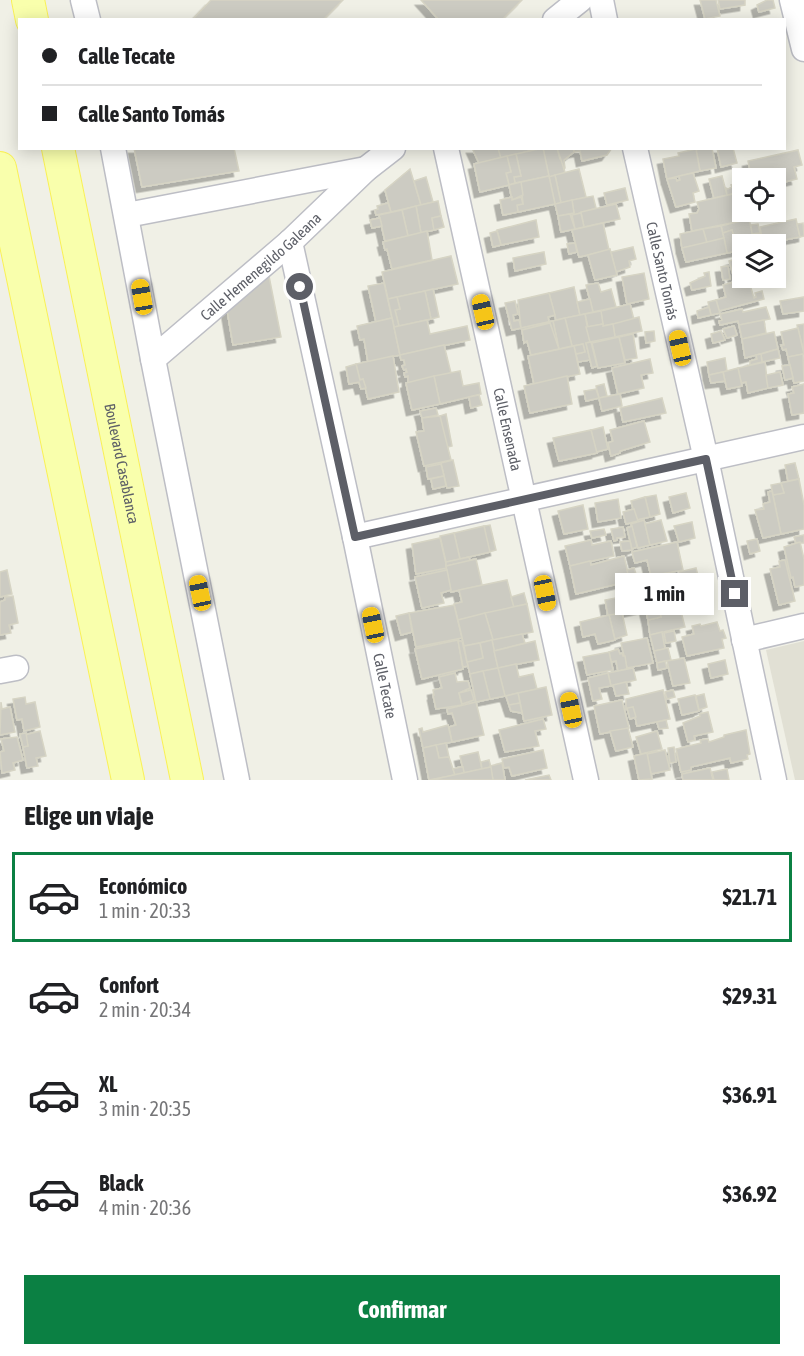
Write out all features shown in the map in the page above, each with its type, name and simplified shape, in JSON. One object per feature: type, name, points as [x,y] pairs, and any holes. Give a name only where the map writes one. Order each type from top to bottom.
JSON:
[{"type":"main road","points":[[28,0],[32,18]]},
{"type":"main road","name":"Boulevard Casablanca","points":[[58,150],[187,780]]},
{"type":"main road","points":[[0,168],[128,780]]},
{"type":"street","points":[[83,0],[88,18]]},
{"type":"street","points":[[558,18],[580,0]]},
{"type":"street","points":[[601,0],[605,18]]},
{"type":"street","points":[[792,0],[804,49]]},
{"type":"street","points":[[113,150],[237,780]]},
{"type":"street","name":"Calle Hemenegildo Galeana","points":[[153,359],[290,242],[366,169],[390,150]]},
{"type":"street","name":"Calle Ensenada","points":[[446,150],[586,780]]},
{"type":"street","name":"Calle Santo Tomás","points":[[635,150],[706,459],[774,780]]},
{"type":"street","name":"Calle Hemenegildo Galeana","points":[[127,215],[366,169]]},
{"type":"street","name":"Calle Tecate","points":[[290,242],[355,537],[405,780]]},
{"type":"street","points":[[355,537],[804,436]]},
{"type":"street","points":[[744,640],[804,626]]},
{"type":"shaded area","points":[[804,641],[804,780],[795,780],[766,650]]},
{"type":"building","points":[[211,0],[343,0],[325,18],[194,18]]},
{"type":"building","points":[[421,0],[522,0],[504,18],[437,18]]},
{"type":"building","points":[[700,0],[716,0],[720,16],[705,18]]},
{"type":"building","points":[[718,0],[745,0],[745,5],[720,9]]},
{"type":"building","points":[[773,0],[775,8],[759,12],[757,5]]},
{"type":"building","points":[[134,150],[234,150],[239,171],[142,187]]},
{"type":"building","points":[[473,150],[499,150],[501,158],[479,163]]},
{"type":"building","points":[[499,150],[534,150],[501,158]]},
{"type":"building","points":[[543,150],[558,150],[565,173],[549,177]]},
{"type":"building","points":[[543,150],[549,176],[515,183],[514,177],[521,176],[516,154]]},
{"type":"building","points":[[558,150],[574,150],[564,160],[564,169]]},
{"type":"building","points":[[574,150],[611,150],[607,155],[582,161],[580,151],[574,152]]},
{"type":"building","points":[[696,150],[712,150],[716,168],[700,171]]},
{"type":"building","points":[[696,150],[700,171],[667,179],[663,159],[679,156],[678,153]]},
{"type":"building","points":[[717,150],[734,150],[737,163],[721,167]]},
{"type":"building","points":[[798,150],[802,165],[794,167],[797,179],[786,182],[786,168],[750,168],[748,161]]},
{"type":"building","points":[[516,154],[521,176],[514,177],[515,183],[509,185],[506,173],[511,172],[507,156]]},
{"type":"building","points":[[507,156],[511,172],[506,173],[509,185],[480,192],[474,164]]},
{"type":"building","points":[[410,169],[421,205],[391,212],[385,190]]},
{"type":"building","points":[[579,169],[586,197],[561,203],[555,175]]},
{"type":"building","points":[[693,173],[699,191],[693,193],[695,202],[676,207],[667,179],[676,178],[677,181],[680,180],[679,176]]},
{"type":"building","points":[[555,175],[561,203],[555,204],[549,177]]},
{"type":"building","points":[[549,176],[555,204],[518,212],[517,205],[523,204],[521,182]]},
{"type":"building","points":[[722,176],[727,195],[714,198],[709,179]]},
{"type":"building","points":[[426,177],[433,202],[421,205],[414,181]]},
{"type":"building","points":[[521,182],[523,195],[512,200],[509,185]]},
{"type":"building","points":[[732,187],[732,194],[727,195],[726,188]]},
{"type":"building","points":[[625,188],[628,200],[607,205],[604,193]]},
{"type":"building","points":[[732,194],[732,222],[736,222],[692,231],[689,214],[697,213],[699,209],[697,202]]},
{"type":"building","points":[[593,196],[596,208],[571,216],[570,214],[574,213],[572,200]]},
{"type":"building","points":[[512,197],[512,200],[521,197],[523,204],[517,205],[518,212],[503,215],[500,200]]},
{"type":"building","points":[[572,200],[574,213],[558,216],[555,204]]},
{"type":"building","points":[[438,201],[441,216],[432,218],[434,230],[421,233],[416,206]]},
{"type":"building","points":[[388,203],[391,212],[376,215],[377,206]]},
{"type":"building","points":[[616,204],[620,219],[584,227],[581,212]]},
{"type":"building","points":[[416,206],[421,233],[408,236],[402,210]]},
{"type":"building","points":[[402,210],[408,236],[385,241],[379,215]]},
{"type":"building","points":[[581,213],[584,227],[575,229],[572,215]]},
{"type":"building","points":[[570,214],[575,229],[561,232],[558,216]]},
{"type":"building","points":[[441,216],[444,227],[434,230],[432,218]]},
{"type":"building","points":[[380,218],[382,226],[372,228],[370,220]]},
{"type":"building","points":[[796,219],[800,237],[786,240],[786,234],[761,234],[760,227]]},
{"type":"building","points":[[536,220],[539,237],[501,245],[497,230]]},
{"type":"building","points":[[750,222],[752,234],[733,234],[732,230],[723,233],[721,226]]},
{"type":"building","points":[[603,223],[609,250],[579,257],[572,230]]},
{"type":"building","points":[[803,223],[804,236],[800,237],[797,224]]},
{"type":"building","points":[[758,224],[760,233],[752,234],[751,225]]},
{"type":"building","points":[[721,226],[724,238],[707,243],[703,229]]},
{"type":"building","points":[[703,229],[707,243],[682,248],[680,234]]},
{"type":"building","points":[[732,230],[732,252],[727,253],[723,233]]},
{"type":"building","points":[[427,231],[432,260],[392,269],[383,242]]},
{"type":"building","points":[[497,231],[501,245],[493,247],[490,233]]},
{"type":"building","points":[[724,238],[727,253],[686,262],[682,248]]},
{"type":"building","points":[[575,243],[577,252],[569,254],[567,244]]},
{"type":"building","points":[[633,247],[636,259],[629,261],[630,267],[616,272],[611,252]]},
{"type":"building","points":[[610,249],[617,275],[595,280],[588,255]]},
{"type":"building","points":[[544,252],[546,264],[515,271],[513,258]]},
{"type":"building","points":[[451,256],[458,284],[388,299],[382,272]]},
{"type":"building","points":[[728,266],[730,279],[723,280],[721,267]]},
{"type":"building","points":[[268,271],[281,337],[233,345],[226,304]]},
{"type":"building","points":[[709,272],[711,286],[692,290],[690,283]]},
{"type":"building","points":[[644,273],[649,299],[627,304],[622,277]]},
{"type":"building","points":[[732,282],[732,288],[751,288],[754,298],[755,293],[762,291],[764,299],[719,311],[716,300],[726,297],[723,285]]},
{"type":"building","points":[[384,283],[392,318],[376,322],[368,286]]},
{"type":"building","points":[[598,283],[601,292],[611,289],[616,307],[593,312],[586,285]]},
{"type":"building","points":[[574,287],[580,315],[556,320],[549,293]]},
{"type":"building","points":[[433,289],[439,317],[431,319],[425,291]]},
{"type":"building","points":[[425,291],[431,319],[399,326],[395,310],[400,309],[397,297]]},
{"type":"building","points":[[549,293],[555,315],[548,317],[549,322],[521,328],[518,300]]},
{"type":"building","points":[[397,297],[400,309],[395,310],[399,326],[394,327],[388,299]]},
{"type":"building","points":[[804,297],[804,311],[783,314],[780,301]]},
{"type":"building","points":[[590,299],[593,312],[580,315],[577,302]]},
{"type":"building","points":[[716,300],[720,313],[711,315],[708,302]]},
{"type":"building","points":[[515,301],[518,314],[513,315],[514,321],[519,320],[521,328],[512,330],[505,303]]},
{"type":"building","points":[[630,304],[634,320],[603,326],[601,311]]},
{"type":"building","points":[[709,307],[711,315],[698,318],[697,311]]},
{"type":"building","points":[[766,307],[770,319],[739,325],[738,321],[720,325],[719,321],[722,320],[720,314]]},
{"type":"building","points":[[601,311],[603,324],[588,327],[585,314]]},
{"type":"building","points":[[585,314],[590,342],[586,343],[590,360],[578,362],[576,354],[585,352],[583,344],[572,346],[565,318]]},
{"type":"building","points":[[639,317],[642,331],[615,337],[613,324]]},
{"type":"building","points":[[392,318],[400,355],[368,362],[364,339],[360,340],[357,326]]},
{"type":"building","points":[[565,318],[572,346],[559,349],[553,321]]},
{"type":"building","points":[[427,320],[430,334],[467,326],[470,340],[400,355],[394,327]]},
{"type":"building","points":[[764,320],[766,333],[742,339],[739,325]]},
{"type":"building","points":[[553,321],[557,340],[555,340],[550,323],[522,330],[521,328]]},
{"type":"building","points":[[550,323],[559,349],[531,355],[527,341],[524,343],[522,330]]},
{"type":"building","points":[[603,324],[603,326],[613,324],[615,337],[590,342],[586,327]]},
{"type":"building","points":[[804,324],[804,353],[797,325]]},
{"type":"building","points":[[734,326],[737,335],[727,338],[723,329]]},
{"type":"building","points":[[798,328],[804,354],[788,357],[786,349],[783,350],[781,345],[784,345],[781,332]]},
{"type":"building","points":[[654,331],[655,341],[646,343],[645,332]]},
{"type":"building","points":[[721,331],[725,340],[713,343],[711,334]]},
{"type":"building","points":[[774,332],[778,349],[745,358],[742,339]]},
{"type":"building","points":[[633,334],[637,358],[625,360],[619,337]]},
{"type":"building","points":[[619,337],[625,363],[598,368],[592,343]]},
{"type":"building","points":[[591,342],[597,366],[592,368],[586,343]]},
{"type":"building","points":[[583,344],[585,352],[576,354],[574,346]]},
{"type":"building","points":[[444,345],[451,373],[408,383],[408,376],[405,377],[404,373],[407,372],[406,369],[404,370],[402,366],[405,365],[404,360],[401,360],[400,355]]},
{"type":"building","points":[[574,346],[580,374],[534,384],[528,356]]},
{"type":"building","points":[[778,349],[780,358],[762,362],[761,354]]},
{"type":"building","points":[[761,354],[762,362],[750,365],[750,361],[757,359],[756,355]]},
{"type":"building","points":[[803,354],[804,381],[794,383],[788,357]]},
{"type":"building","points":[[393,356],[399,392],[368,399],[356,364]]},
{"type":"building","points":[[725,358],[727,371],[709,375],[707,362]]},
{"type":"building","points":[[650,359],[653,373],[641,375],[644,388],[618,394],[612,368]]},
{"type":"building","points":[[765,362],[768,388],[748,393],[746,382],[741,383],[738,368]]},
{"type":"building","points":[[356,364],[360,380],[363,379],[366,388],[361,389],[359,382],[349,384],[346,367]]},
{"type":"building","points":[[790,365],[793,378],[785,380],[782,366]]},
{"type":"building","points":[[738,368],[742,386],[727,389],[723,372]]},
{"type":"building","points":[[460,371],[463,386],[479,383],[481,394],[440,404],[434,376]]},
{"type":"building","points":[[723,372],[725,381],[711,383],[709,375]]},
{"type":"building","points":[[780,372],[783,385],[768,388],[766,375]]},
{"type":"building","points":[[434,376],[440,404],[412,410],[406,383]]},
{"type":"building","points":[[567,376],[572,404],[530,413],[524,386]]},
{"type":"building","points":[[604,384],[607,396],[599,398],[596,386]]},
{"type":"building","points":[[804,384],[804,413],[792,415],[788,394],[794,393],[792,387]]},
{"type":"building","points":[[596,389],[599,398],[586,401],[584,391]]},
{"type":"building","points":[[620,394],[622,406],[602,411],[599,398]]},
{"type":"building","points":[[479,395],[482,405],[471,408],[469,397]]},
{"type":"building","points":[[662,398],[666,413],[623,422],[620,408]]},
{"type":"building","points":[[436,408],[438,415],[422,418],[420,411]]},
{"type":"building","points":[[446,414],[452,446],[448,447],[440,416]]},
{"type":"building","points":[[440,416],[451,460],[424,466],[416,432],[424,431],[422,418]]},
{"type":"building","points":[[644,421],[650,442],[611,456],[608,443],[613,441],[610,430]]},
{"type":"building","points":[[603,427],[608,449],[596,452],[591,430]]},
{"type":"building","points":[[591,430],[597,453],[559,461],[553,438]]},
{"type":"building","points":[[453,460],[459,486],[447,488],[441,463]]},
{"type":"building","points":[[795,463],[799,479],[788,481],[785,465]]},
{"type":"building","points":[[441,464],[444,476],[428,479],[426,467]]},
{"type":"building","points":[[444,476],[446,486],[433,489],[431,479]]},
{"type":"building","points":[[799,479],[804,505],[804,529],[781,534],[773,495],[784,493],[781,483]]},
{"type":"building","points":[[781,483],[784,493],[773,495],[771,485]]},
{"type":"building","points":[[772,491],[781,534],[763,538],[755,510],[764,509],[763,504],[770,502],[768,492]]},
{"type":"building","points":[[686,493],[690,508],[673,513],[669,497]]},
{"type":"building","points":[[656,495],[660,514],[650,517],[645,497]]},
{"type":"building","points":[[645,497],[650,517],[636,520],[631,501]]},
{"type":"building","points":[[618,499],[621,518],[598,522],[595,503]]},
{"type":"building","points":[[583,505],[588,529],[564,534],[558,511]]},
{"type":"building","points":[[634,509],[638,521],[626,524],[623,512]]},
{"type":"building","points":[[644,520],[650,545],[638,548],[631,524]]},
{"type":"building","points":[[661,520],[667,541],[650,545],[645,524]]},
{"type":"building","points":[[692,522],[695,538],[679,542],[674,526]]},
{"type":"building","points":[[490,525],[496,550],[489,552],[484,526]]},
{"type":"building","points":[[484,526],[490,552],[460,559],[454,533]]},
{"type":"building","points":[[632,526],[637,547],[632,549],[627,528]]},
{"type":"building","points":[[623,527],[625,537],[614,541],[611,529]]},
{"type":"building","points":[[604,529],[606,535],[592,538],[590,531]]},
{"type":"building","points":[[454,533],[460,559],[446,562],[440,536]]},
{"type":"building","points":[[804,535],[804,543],[796,543],[794,537]]},
{"type":"building","points":[[440,538],[447,568],[416,574],[412,544]]},
{"type":"building","points":[[757,539],[760,551],[750,554],[747,541]]},
{"type":"building","points":[[591,540],[592,545],[611,541],[614,556],[570,566],[565,546]]},
{"type":"building","points":[[630,541],[632,550],[622,551],[620,542]]},
{"type":"building","points":[[677,542],[683,570],[651,576],[647,560],[635,563],[632,552]]},
{"type":"building","points":[[800,542],[804,559],[804,585],[795,587],[784,547]]},
{"type":"building","points":[[624,556],[630,581],[576,594],[570,566],[590,561],[591,565]]},
{"type":"building","points":[[469,557],[470,561],[446,566],[446,562]]},
{"type":"building","points":[[476,559],[482,585],[451,592],[446,566]]},
{"type":"building","points":[[785,560],[795,601],[779,605],[770,569],[780,567],[779,561]]},
{"type":"building","points":[[634,568],[637,577],[629,579],[627,570]]},
{"type":"building","points":[[696,568],[703,594],[684,598],[679,572]]},
{"type":"building","points":[[7,570],[12,594],[0,597],[0,572]]},
{"type":"building","points":[[447,570],[451,590],[441,593],[444,603],[422,608],[415,577]]},
{"type":"building","points":[[507,580],[514,607],[458,620],[454,604],[462,602],[459,590]]},
{"type":"building","points":[[646,582],[648,590],[681,582],[684,598],[645,608],[639,583]]},
{"type":"building","points":[[524,593],[527,604],[514,607],[511,597]]},
{"type":"building","points":[[641,593],[645,608],[608,616],[605,600]]},
{"type":"building","points":[[13,596],[18,623],[9,625],[11,633],[0,635],[0,602],[5,600],[5,597]]},
{"type":"building","points":[[678,600],[685,627],[650,635],[648,620],[661,617],[658,604]]},
{"type":"building","points":[[527,604],[533,632],[493,640],[485,613]]},
{"type":"building","points":[[658,604],[661,617],[648,620],[645,608]]},
{"type":"building","points":[[454,605],[462,638],[416,647],[409,613]]},
{"type":"building","points":[[409,613],[412,632],[401,635],[396,616]]},
{"type":"building","points":[[485,613],[493,640],[464,646],[458,620]]},
{"type":"building","points":[[622,613],[627,635],[615,639],[609,615]]},
{"type":"building","points":[[609,615],[615,640],[598,644],[595,634],[583,637],[580,622]]},
{"type":"building","points":[[717,622],[726,638],[722,639],[724,648],[687,656],[682,637],[694,634],[692,626]]},
{"type":"building","points":[[674,631],[676,641],[666,643],[664,633]]},
{"type":"building","points":[[662,632],[665,649],[654,651],[650,635]]},
{"type":"building","points":[[522,634],[525,643],[494,651],[492,640]]},
{"type":"building","points":[[647,638],[653,663],[627,668],[621,643]]},
{"type":"building","points":[[458,640],[463,669],[422,679],[415,649]]},
{"type":"building","points":[[492,640],[498,668],[470,674],[467,662],[483,658],[480,643]]},
{"type":"building","points":[[458,641],[462,641],[468,666],[463,667]]},
{"type":"building","points":[[535,641],[539,660],[498,668],[494,651]]},
{"type":"building","points":[[480,643],[483,658],[467,662],[464,646]]},
{"type":"building","points":[[668,648],[671,660],[657,663],[654,651]]},
{"type":"building","points":[[618,649],[620,654],[625,656],[627,669],[618,671],[616,661],[611,662],[609,652]]},
{"type":"building","points":[[609,652],[613,670],[587,675],[583,657]]},
{"type":"building","points":[[684,658],[690,683],[673,686],[667,661]]},
{"type":"building","points":[[725,660],[728,674],[711,678],[708,664]]},
{"type":"building","points":[[665,661],[667,668],[658,670],[657,663]]},
{"type":"building","points":[[516,664],[519,677],[533,674],[537,689],[505,696],[498,668]]},
{"type":"building","points":[[498,668],[505,696],[490,699],[483,671]]},
{"type":"building","points":[[633,668],[636,680],[611,686],[608,673]]},
{"type":"building","points":[[483,671],[490,699],[476,702],[470,674]]},
{"type":"building","points":[[455,673],[457,682],[468,681],[470,688],[459,693],[462,705],[436,709],[433,690],[442,688],[439,677]]},
{"type":"building","points":[[608,673],[611,686],[599,688],[602,699],[593,701],[588,678]]},
{"type":"building","points":[[626,682],[629,694],[616,696],[613,685]]},
{"type":"building","points":[[546,687],[552,715],[524,721],[518,693]]},
{"type":"building","points":[[471,690],[474,700],[462,704],[459,693]]},
{"type":"building","points":[[663,690],[670,719],[637,726],[633,707],[626,709],[626,699]]},
{"type":"building","points":[[673,690],[675,697],[667,699],[665,692]]},
{"type":"building","points":[[518,693],[520,703],[509,705],[506,696]]},
{"type":"building","points":[[704,694],[707,707],[699,710],[696,696]]},
{"type":"building","points":[[695,695],[699,711],[682,715],[678,699]]},
{"type":"building","points":[[25,697],[26,704],[35,702],[40,727],[24,731],[22,719],[17,720],[13,699]]},
{"type":"building","points":[[622,700],[629,728],[600,734],[594,706]]},
{"type":"building","points":[[1,702],[2,709],[10,707],[15,732],[0,735]]},
{"type":"building","points":[[476,702],[484,735],[452,742],[449,727],[456,725],[452,713],[448,714],[447,709]]},
{"type":"building","points":[[520,703],[522,713],[511,711],[509,705]]},
{"type":"building","points":[[633,707],[636,717],[630,719],[627,708]]},
{"type":"building","points":[[708,712],[713,732],[694,736],[695,740],[688,742],[683,723]]},
{"type":"building","points":[[543,719],[546,729],[535,731],[539,746],[505,752],[499,730]]},
{"type":"building","points":[[666,720],[668,728],[659,729],[657,722]]},
{"type":"building","points":[[448,725],[452,742],[423,748],[419,729],[422,728],[423,732]]},
{"type":"building","points":[[628,728],[633,747],[616,751],[610,731]]},
{"type":"building","points":[[746,730],[750,754],[747,755],[748,759],[731,763],[730,758],[691,767],[691,770],[681,772],[676,749],[701,743],[700,740],[708,739],[709,742],[724,737],[724,735]]},
{"type":"building","points":[[40,731],[46,756],[36,758],[38,766],[27,768],[23,747],[28,746],[25,735]]},
{"type":"building","points":[[657,731],[662,749],[641,754],[636,737]]},
{"type":"building","points":[[26,733],[28,746],[23,747],[20,734]]},
{"type":"building","points":[[17,737],[23,760],[13,763],[15,770],[2,773],[0,752],[4,751],[1,739]]},
{"type":"building","points":[[446,743],[449,757],[439,758],[436,745]]},
{"type":"building","points":[[436,745],[439,758],[449,757],[455,775],[429,780],[423,748]]},
{"type":"building","points":[[674,747],[676,762],[670,763],[668,748]]},
{"type":"building","points":[[543,750],[547,768],[512,776],[509,767],[504,768],[502,759]]},
{"type":"building","points":[[665,750],[670,770],[651,774],[647,754]]},
{"type":"building","points":[[478,752],[482,769],[464,773],[460,756]]},
{"type":"building","points":[[647,753],[652,779],[639,780],[634,756]]},
{"type":"building","points":[[489,760],[491,767],[482,769],[481,762]]},
{"type":"building","points":[[502,763],[505,780],[493,780],[490,766]]},
{"type":"building","points":[[463,767],[464,773],[455,775],[453,769]]},
{"type":"building","points":[[491,767],[493,780],[431,780],[481,769]]},
{"type":"building","points":[[710,768],[713,780],[683,780],[682,774]]},
{"type":"building","points":[[727,769],[729,780],[714,780],[712,772]]},
{"type":"building","points":[[549,775],[551,780],[525,780]]},
{"type":"route","points":[[300,287],[355,537],[706,459],[735,594]]}]
